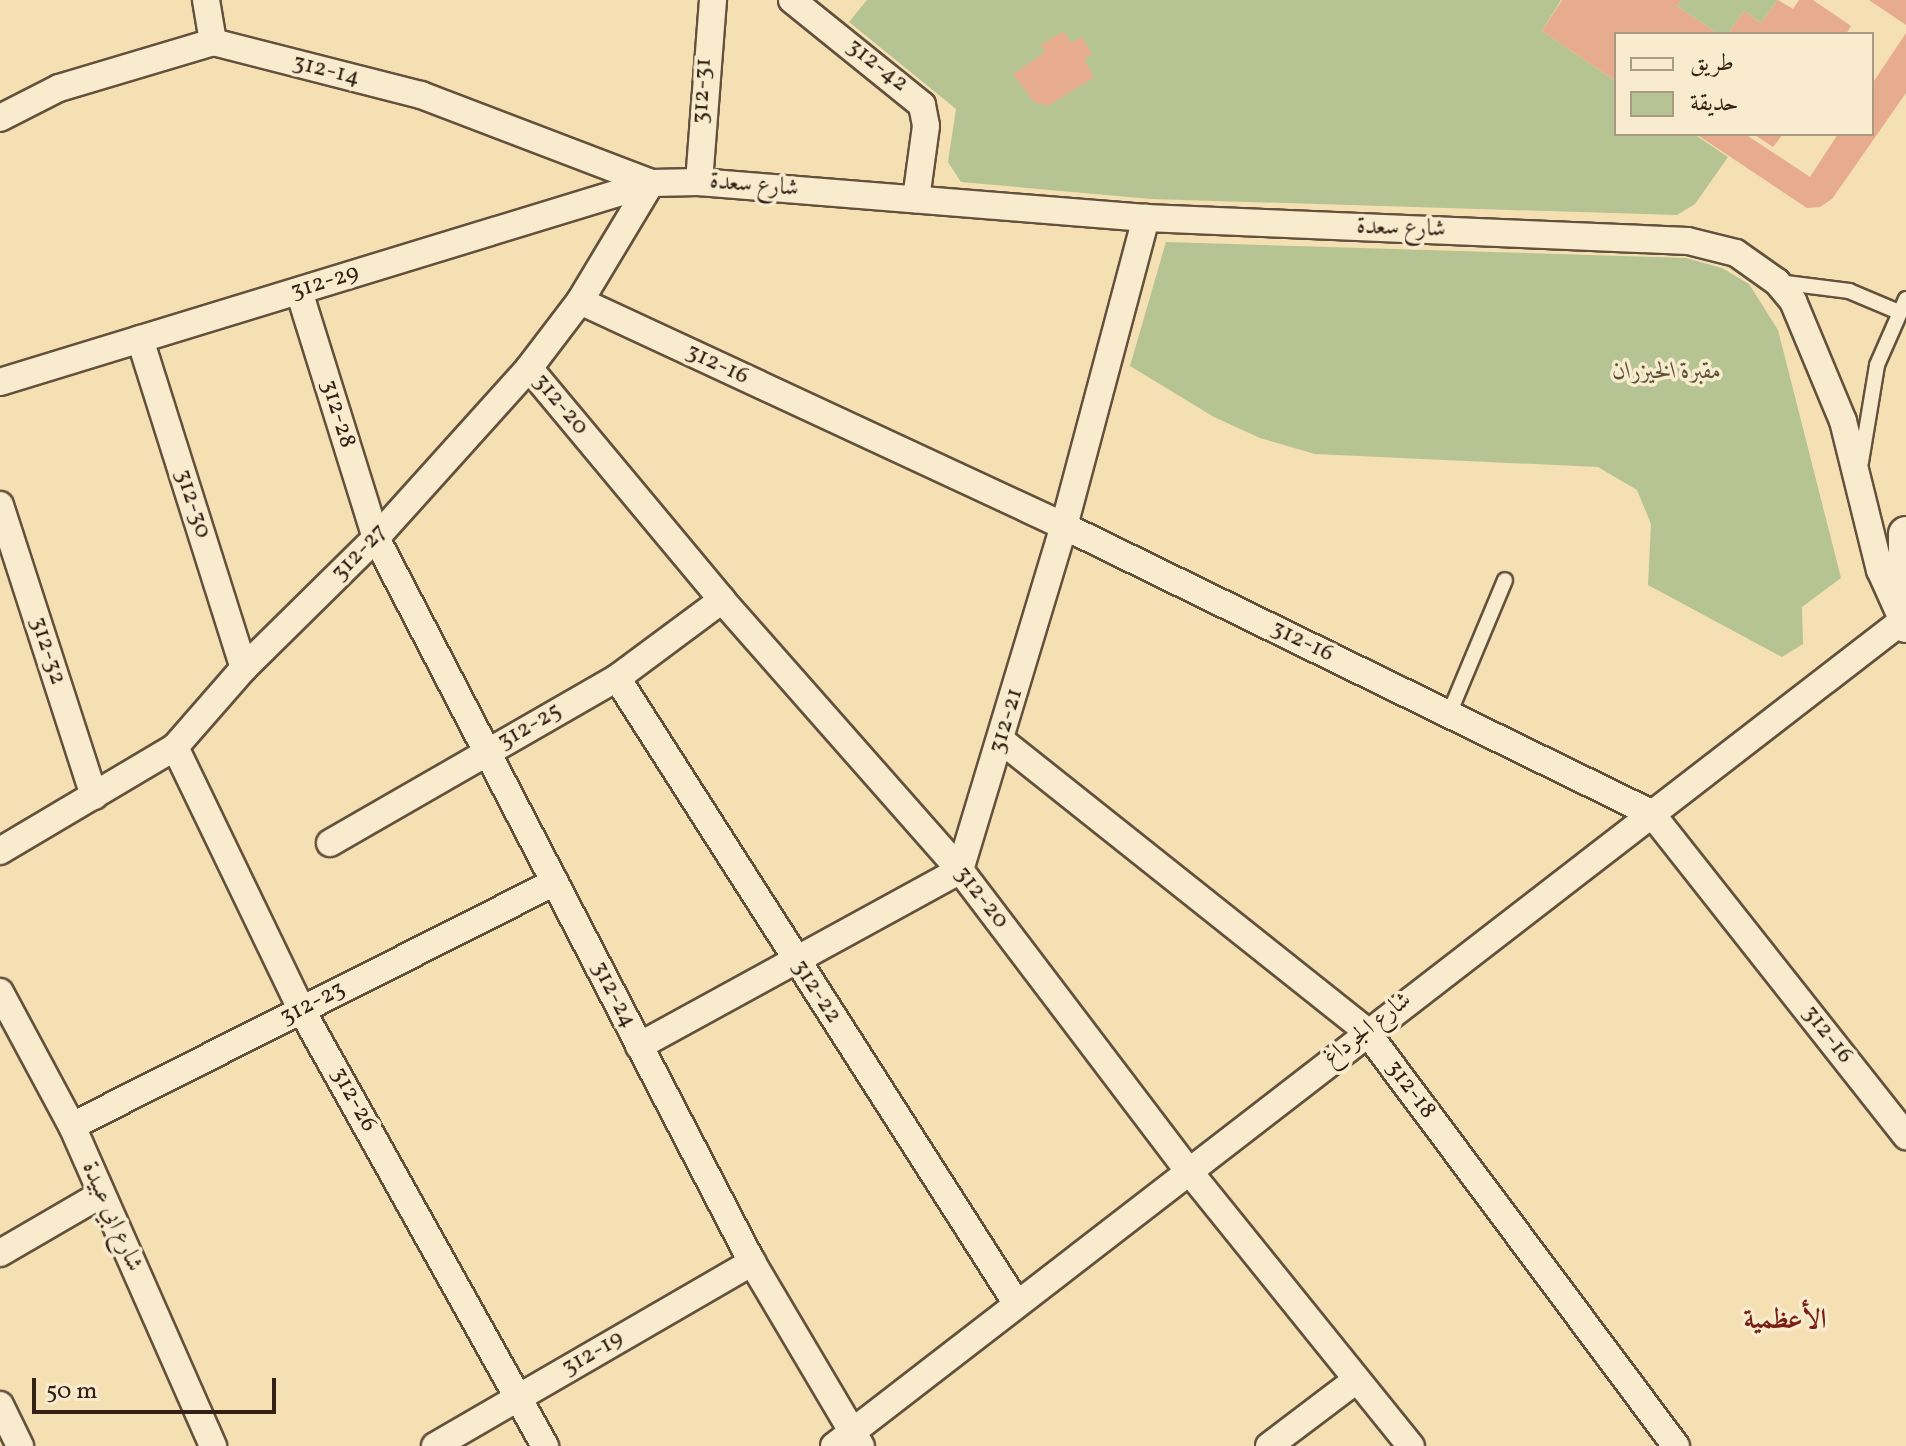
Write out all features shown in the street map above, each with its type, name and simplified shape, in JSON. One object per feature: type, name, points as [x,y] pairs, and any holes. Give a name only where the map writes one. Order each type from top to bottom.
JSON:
[{"type":"street","points":[[0,118],[59,88],[213,42],[206,0]]},
{"type":"street","name":"312-31","points":[[699,182],[713,0]]},
{"type":"street","name":"312-42","points":[[792,0],[922,105],[926,126],[916,199]]},
{"type":"street","name":"312-14","points":[[213,42],[421,95],[651,183]]},
{"type":"street","name":"شارع سعدة","points":[[651,183],[699,182],[1146,218],[1688,241],[1736,253],[1777,282],[1804,323],[1860,475],[1880,570],[1905,621]]},
{"type":"street","name":"312-29","points":[[0,382],[651,183]]},
{"type":"street","name":"312-27","points":[[0,851],[175,747],[244,668],[376,538],[529,368],[580,301],[651,183]]},
{"type":"street","name":"312-21","points":[[960,870],[1002,741],[1064,526],[1146,218]]},
{"type":"street","name":"312-28","points":[[299,291],[376,538]]},
{"type":"street","name":"312-16","points":[[580,301],[1064,526],[1651,813],[1906,1136]]},
{"type":"street","name":"312-30","points":[[140,339],[244,668]]},
{"type":"street","name":"312-20","points":[[529,368],[722,600],[960,870],[1188,1170],[1355,1381],[1411,1446]]},
{"type":"street","name":"312-32","points":[[0,505],[94,796]]},
{"type":"street","points":[[1905,621],[1906,534]]},
{"type":"street","name":"312-24","points":[[376,538],[752,1262],[849,1441]]},
{"type":"street","name":"312-25","points":[[330,843],[617,678],[722,600]]},
{"type":"street","name":"شارع الجرداغ","points":[[849,1441],[1017,1304],[1366,1031],[1905,621]]},
{"type":"street","name":"312-22","points":[[617,678],[1017,1304]]},
{"type":"street","name":"312-18","points":[[1002,741],[1366,1031],[1676,1446]]},
{"type":"street","name":"312-26","points":[[175,747],[301,1009],[545,1446]]},
{"type":"street","points":[[639,1046],[960,870]]},
{"type":"street","name":"312-23","points":[[72,1126],[555,882]]},
{"type":"street","name":"شارع ابي عبيدة","points":[[0,992],[72,1126],[213,1446]]},
{"type":"street","points":[[0,1253],[100,1195]]},
{"type":"street","name":"312-19","points":[[435,1446],[752,1262]]},
{"type":"street","points":[[1269,1446],[1355,1381]]},
{"type":"street","points":[[0,1405],[20,1446]]},
{"type":"lane","points":[[1777,282],[1849,291],[1903,305],[1867,404],[1860,475]]},
{"type":"lane","points":[[1449,714],[1505,580]]},
{"type":"green space","points":[[867,0],[1561,0],[1542,31],[1614,80],[1614,136],[1697,136],[1728,157],[1695,204],[1677,215],[1151,199],[961,182],[948,162],[956,109],[849,22]]},
{"type":"green space","points":[[1681,0],[1778,0],[1761,23],[1744,11],[1729,32],[1715,32],[1677,6]]},
{"type":"green space","name":"مقبرة الخيزران","points":[[1166,242],[1686,258],[1722,268],[1749,284],[1778,330],[1841,578],[1802,607],[1803,644],[1782,657],[1648,585],[1651,524],[1637,490],[1598,467],[1315,454],[1260,438],[1214,417],[1130,366]]},
{"type":"building","points":[[1562,0],[1681,0],[1677,6],[1715,32],[1614,32],[1614,80],[1542,31]]},
{"type":"building","points":[[1778,0],[1793,9],[1799,0],[1813,0],[1851,26],[1847,32],[1729,32],[1744,11],[1761,23]]},
{"type":"building","points":[[1869,0],[1906,0],[1906,25]]},
{"type":"building","points":[[1064,31],[1071,43],[1082,37],[1092,54],[1084,59],[1094,77],[1048,106],[1034,102],[1013,74],[1045,52],[1041,45]]},
{"type":"building","points":[[1906,33],[1906,93],[1832,199],[1820,207],[1807,208],[1699,136],[1748,136],[1810,177],[1837,136],[1874,136],[1874,81]]},
{"type":"building","points":[[1756,136],[1781,136],[1773,147]]},
{"type":"district","name":"الأعظمية","points":[[1785,1321]]}]
